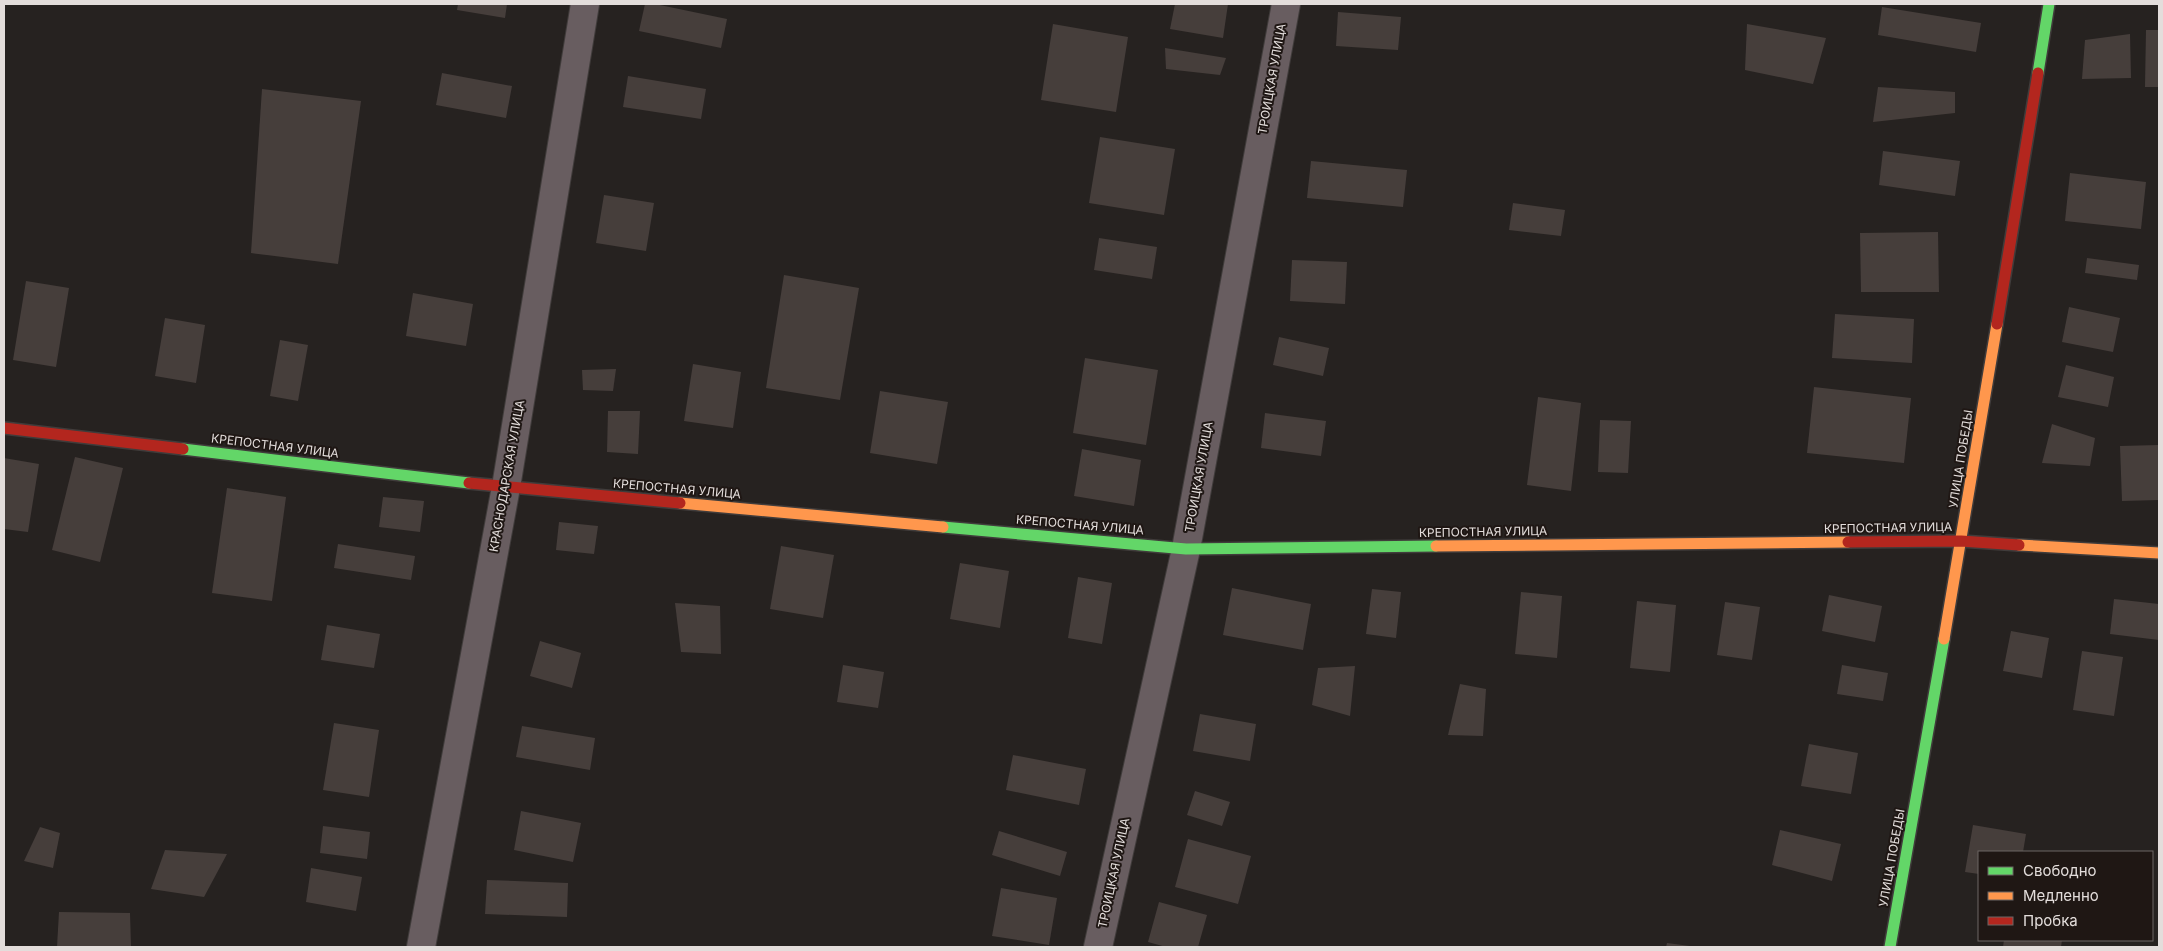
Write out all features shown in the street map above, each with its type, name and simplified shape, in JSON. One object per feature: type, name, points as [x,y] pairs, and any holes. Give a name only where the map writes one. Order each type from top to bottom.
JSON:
[{"type":"street","name":"КРАСНОДАРСКАЯ УЛИЦА","points":[[421,947],[506,487],[586,4]]},
{"type":"street","name":"ТРОИЦКАЯ УЛИЦА","points":[[1098,947],[1186,549],[1286,4]]},
{"type":"street","name":"УЛИЦА ПОБЕДЫ","points":[[1890,947],[1961,541],[2049,4]]},
{"type":"street","name":"КРЕПОСТНАЯ УЛИЦА","points":[[4,428],[506,487],[1186,549],[1961,541],[2159,553]]},
{"type":"building","points":[[458,4],[507,4],[505,18],[457,10]]},
{"type":"building","points":[[645,4],[655,4],[727,19],[721,48],[639,31]]},
{"type":"building","points":[[1175,4],[1228,4],[1223,38],[1170,29]]},
{"type":"building","points":[[1882,7],[1981,23],[1976,52],[1878,35]]},
{"type":"building","points":[[1338,12],[1401,17],[1398,50],[1336,46]]},
{"type":"building","points":[[1053,24],[1128,37],[1116,112],[1041,100]]},
{"type":"building","points":[[1747,24],[1826,38],[1813,84],[1745,70]]},
{"type":"building","points":[[2146,30],[2159,30],[2159,87],[2145,87]]},
{"type":"building","points":[[2130,34],[2131,78],[2082,79],[2085,40]]},
{"type":"building","points":[[1165,48],[1226,58],[1220,75],[1166,69]]},
{"type":"building","points":[[442,73],[512,86],[506,118],[436,105]]},
{"type":"building","points":[[628,76],[706,89],[701,119],[623,107]]},
{"type":"building","points":[[1878,87],[1955,92],[1955,113],[1873,122]]},
{"type":"building","points":[[262,89],[361,101],[338,264],[251,253]]},
{"type":"building","points":[[1100,137],[1175,149],[1164,215],[1089,203]]},
{"type":"building","points":[[1883,151],[1960,161],[1955,196],[1879,185]]},
{"type":"building","points":[[1311,161],[1407,170],[1403,207],[1307,198]]},
{"type":"building","points":[[2070,173],[2146,182],[2141,229],[2065,221]]},
{"type":"building","points":[[604,195],[654,203],[646,251],[596,243]]},
{"type":"building","points":[[1513,203],[1565,210],[1561,236],[1509,230]]},
{"type":"building","points":[[1938,232],[1939,292],[1861,292],[1860,233]]},
{"type":"building","points":[[1099,238],[1157,247],[1152,279],[1094,270]]},
{"type":"building","points":[[2087,258],[2139,265],[2137,280],[2085,273]]},
{"type":"building","points":[[1292,260],[1347,262],[1345,304],[1290,301]]},
{"type":"building","points":[[784,275],[859,288],[840,400],[766,388]]},
{"type":"building","points":[[26,281],[69,288],[56,367],[13,360]]},
{"type":"building","points":[[413,293],[473,304],[466,346],[406,336]]},
{"type":"building","points":[[2069,307],[2120,318],[2113,352],[2062,342]]},
{"type":"building","points":[[1835,314],[1914,319],[1912,363],[1832,358]]},
{"type":"building","points":[[165,318],[205,325],[196,383],[155,376]]},
{"type":"building","points":[[1279,337],[1329,348],[1323,376],[1273,365]]},
{"type":"building","points":[[280,340],[308,345],[298,401],[270,396]]},
{"type":"building","points":[[1085,358],[1158,370],[1146,445],[1073,433]]},
{"type":"building","points":[[693,364],[741,372],[733,428],[684,421]]},
{"type":"building","points":[[2066,365],[2114,377],[2108,407],[2058,397]]},
{"type":"building","points":[[616,369],[613,391],[583,390],[582,370]]},
{"type":"building","points":[[1814,387],[1911,398],[1904,463],[1807,453]]},
{"type":"building","points":[[880,391],[948,402],[937,464],[870,453]]},
{"type":"building","points":[[1538,397],[1581,403],[1571,491],[1527,485]]},
{"type":"building","points":[[608,411],[640,411],[638,454],[607,452]]},
{"type":"building","points":[[1265,413],[1326,421],[1321,456],[1261,448]]},
{"type":"building","points":[[1600,420],[1631,421],[1628,473],[1598,472]]},
{"type":"building","points":[[2052,424],[2095,438],[2090,466],[2042,463]]},
{"type":"building","points":[[2159,445],[2159,500],[2122,501],[2120,446]]},
{"type":"building","points":[[1082,449],[1141,460],[1134,506],[1074,496]]},
{"type":"building","points":[[75,457],[123,468],[100,562],[52,550]]},
{"type":"building","points":[[4,458],[39,464],[28,532],[4,529]]},
{"type":"building","points":[[227,488],[286,497],[272,601],[212,593]]},
{"type":"building","points":[[383,497],[424,501],[420,532],[379,527]]},
{"type":"building","points":[[559,522],[598,526],[594,554],[556,550]]},
{"type":"building","points":[[338,544],[415,556],[411,580],[334,568]]},
{"type":"building","points":[[781,546],[834,555],[823,618],[770,609]]},
{"type":"building","points":[[960,563],[1009,571],[1000,628],[950,619]]},
{"type":"building","points":[[1078,577],[1112,583],[1102,644],[1068,638]]},
{"type":"building","points":[[1232,588],[1311,604],[1303,650],[1223,635]]},
{"type":"building","points":[[1372,589],[1401,592],[1396,638],[1366,634]]},
{"type":"building","points":[[1521,592],[1562,596],[1557,658],[1515,654]]},
{"type":"building","points":[[1829,595],[1882,606],[1875,642],[1822,631]]},
{"type":"building","points":[[2114,599],[2159,604],[2159,640],[2110,634]]},
{"type":"building","points":[[1637,601],[1676,605],[1670,672],[1630,668]]},
{"type":"building","points":[[1725,602],[1760,607],[1752,660],[1717,655]]},
{"type":"building","points":[[675,603],[720,606],[721,654],[681,652]]},
{"type":"building","points":[[327,625],[380,634],[374,668],[321,660]]},
{"type":"building","points":[[2011,631],[2049,638],[2042,678],[2003,671]]},
{"type":"building","points":[[540,641],[581,653],[572,688],[530,676]]},
{"type":"building","points":[[2082,651],[2123,657],[2114,716],[2073,710]]},
{"type":"building","points":[[843,665],[884,672],[878,708],[837,702]]},
{"type":"building","points":[[1842,665],[1888,673],[1883,701],[1837,694]]},
{"type":"building","points":[[1355,666],[1350,716],[1312,705],[1318,668]]},
{"type":"building","points":[[1460,684],[1486,689],[1483,736],[1448,735]]},
{"type":"building","points":[[1200,714],[1256,724],[1250,761],[1193,751]]},
{"type":"building","points":[[334,723],[379,730],[369,797],[323,790]]},
{"type":"building","points":[[522,726],[595,738],[590,770],[516,757]]},
{"type":"building","points":[[1809,744],[1858,753],[1851,794],[1801,786]]},
{"type":"building","points":[[1013,755],[1086,769],[1079,805],[1006,790]]},
{"type":"building","points":[[1195,791],[1230,802],[1222,826],[1187,815]]},
{"type":"building","points":[[521,811],[581,823],[573,862],[514,850]]},
{"type":"building","points":[[1973,825],[2026,834],[2023,851],[1978,851],[1978,874],[1965,872]]},
{"type":"building","points":[[323,826],[370,832],[367,859],[320,853]]},
{"type":"building","points":[[40,827],[60,833],[53,868],[24,861]]},
{"type":"building","points":[[1780,830],[1841,844],[1832,881],[1772,865]]},
{"type":"building","points":[[999,831],[1067,852],[1060,876],[992,855]]},
{"type":"building","points":[[1188,839],[1251,856],[1238,904],[1175,887]]},
{"type":"building","points":[[165,850],[227,854],[204,897],[151,889]]},
{"type":"building","points":[[311,868],[362,877],[356,911],[306,902]]},
{"type":"building","points":[[487,880],[568,883],[567,917],[485,914]]},
{"type":"building","points":[[1001,888],[1057,898],[1049,945],[992,936]]},
{"type":"building","points":[[1159,902],[1207,915],[1198,947],[1166,947],[1148,942]]},
{"type":"building","points":[[59,912],[130,913],[131,947],[57,947]]},
{"type":"building","points":[[2004,941],[2062,941],[2061,947],[2003,947]]},
{"type":"building","points":[[1667,943],[1690,946],[1690,947],[1666,947]]},
{"type":"traffic: fast","points":[[2038,73],[2049,4]]},
{"type":"traffic: fast","points":[[183,449],[469,483]]},
{"type":"traffic: fast","points":[[943,527],[1186,549],[1436,546]]},
{"type":"traffic: fast","points":[[1890,947],[1944,639]]},
{"type":"traffic: slow","points":[[1944,639],[1997,324]]},
{"type":"traffic: slow","points":[[680,503],[943,527]]},
{"type":"traffic: slow","points":[[1436,546],[1848,542]]},
{"type":"traffic: slow","points":[[2019,545],[2159,553]]},
{"type":"traffic: jam","points":[[1997,324],[2038,73]]},
{"type":"traffic: jam","points":[[4,428],[183,449]]},
{"type":"traffic: jam","points":[[469,483],[680,503]]},
{"type":"traffic: jam","points":[[1848,542],[1961,541],[2019,545]]}]
